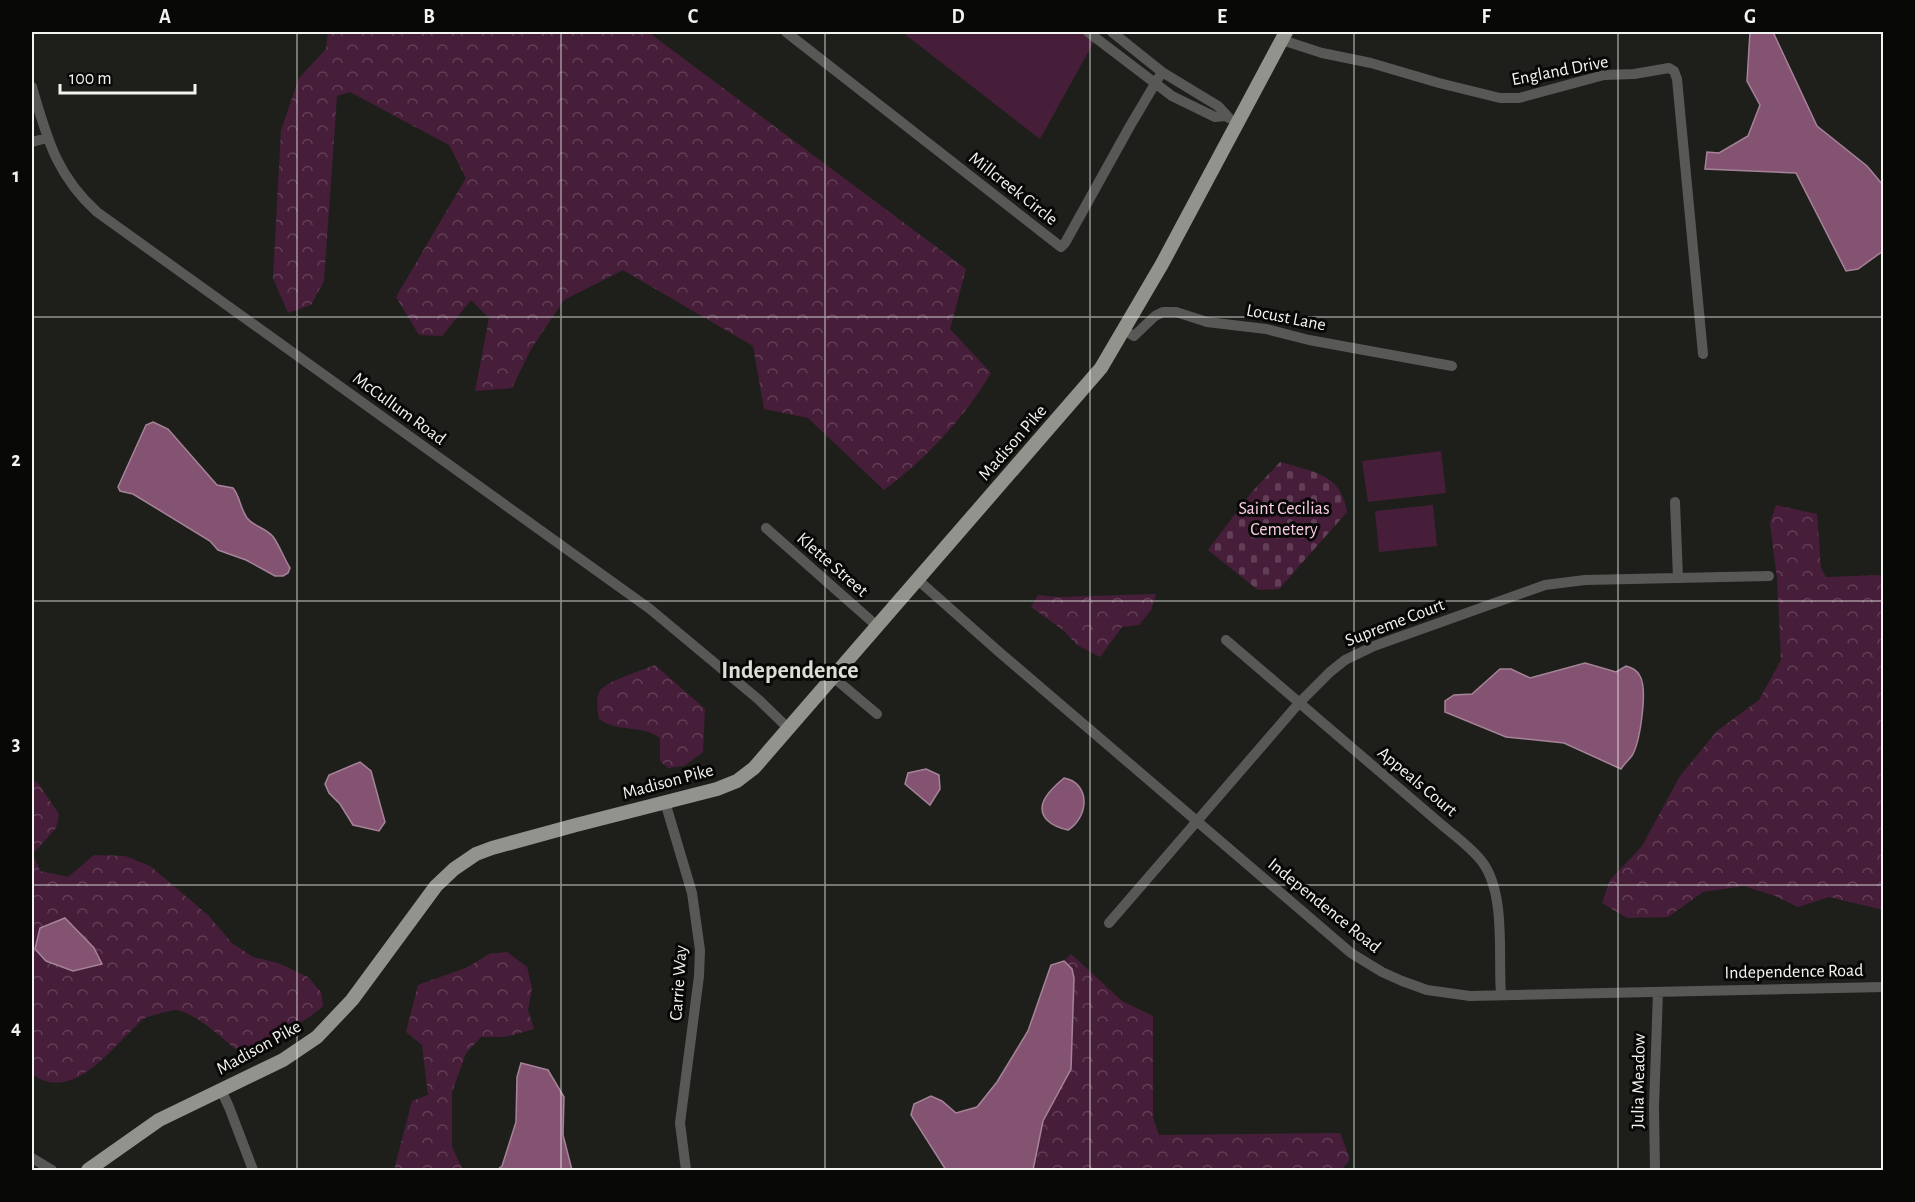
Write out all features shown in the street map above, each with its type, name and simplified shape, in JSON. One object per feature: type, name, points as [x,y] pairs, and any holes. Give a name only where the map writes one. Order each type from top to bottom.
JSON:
[{"type":"main road","name":"Madison Pike","points":[[88,1170],[159,1120],[284,1060],[317,1037],[352,1000],[436,886],[469,859],[492,848],[717,789],[736,781],[762,760],[1101,368],[1162,264],[1231,119],[1284,36]]},
{"type":"street","name":"Millcreek Circle","points":[[786,32],[1060,247],[1065,243],[1162,72]]},
{"type":"street","points":[[1088,32],[1172,96],[1215,117],[1231,119]]},
{"type":"street","points":[[1112,32],[1162,72],[1218,106],[1231,119]]},
{"type":"street","name":"England Drive","points":[[1284,36],[1322,53],[1371,63],[1500,98],[1519,98],[1604,75],[1634,74],[1669,68],[1674,71],[1677,79],[1703,354]]},
{"type":"street","name":"McCullum Road","points":[[32,87],[47,138],[64,175],[83,200],[97,212],[650,609],[758,699],[789,729]]},
{"type":"street","points":[[32,142],[47,138]]},
{"type":"street","name":"Locust Lane","points":[[1124,330],[1134,336],[1155,316],[1163,312],[1176,312],[1207,322],[1266,329],[1309,340],[1452,366]]},
{"type":"street","points":[[1675,502],[1678,578]]},
{"type":"street","name":"Klette Street","points":[[766,528],[877,626]]},
{"type":"street","name":"Supreme Court","points":[[1109,923],[1299,702],[1338,666],[1374,646],[1545,585],[1585,580],[1769,576]]},
{"type":"street","name":"Independence Road","points":[[918,580],[1342,945],[1382,972],[1427,990],[1470,996],[1884,987]]},
{"type":"street","name":"Appeals Court","points":[[1226,640],[1443,825],[1485,865],[1495,889],[1501,995]]},
{"type":"street","points":[[833,677],[877,714]]},
{"type":"street","name":"Carrie Way","points":[[665,802],[692,893],[700,950],[699,976],[680,1123],[686,1170]]},
{"type":"street","name":"Julia Meadow","points":[[1655,1170],[1654,1107],[1658,992]]},
{"type":"street","points":[[221,1090],[230,1107],[253,1170]]},
{"type":"street","points":[[32,1158],[52,1170]]},
{"type":"green space","points":[[328,32],[648,32],[966,269],[950,329],[991,373],[969,406],[943,437],[884,490],[808,418],[764,409],[753,346],[623,270],[564,300],[531,349],[512,388],[475,391],[489,318],[471,300],[442,336],[419,335],[396,297],[466,178],[449,145],[350,92],[337,96],[324,281],[311,305],[288,313],[273,278],[281,130],[299,78],[326,49]]},
{"type":"green space","points":[[902,32],[1088,32],[1096,38],[1040,139]]},
{"type":"green space","points":[[1441,451],[1446,493],[1368,502],[1362,461]]},
{"type":"green space","name":"Saint Cecilias Cemetery","points":[[1280,462],[1324,476],[1339,489],[1347,512],[1279,589],[1258,590],[1208,550],[1251,493]]},
{"type":"green space","points":[[1433,505],[1437,546],[1379,552],[1375,511]]},
{"type":"green space","points":[[1776,505],[1817,514],[1821,568],[1826,577],[1883,575],[1883,910],[1829,897],[1798,907],[1775,896],[1744,886],[1703,892],[1668,917],[1627,918],[1602,903],[1610,880],[1642,846],[1680,776],[1717,731],[1759,700],[1781,660],[1777,578],[1770,523]]},
{"type":"green space","points":[[1156,594],[1151,610],[1139,625],[1122,627],[1100,657],[1077,645],[1063,630],[1031,607],[1038,595],[1058,597]]},
{"type":"green space","points":[[655,665],[705,709],[703,752],[684,766],[668,768],[660,761],[660,738],[653,734],[614,726],[599,719],[598,698],[604,687]]},
{"type":"green space","points":[[32,779],[38,783],[59,814],[56,828],[33,854],[40,871],[68,877],[94,855],[125,856],[150,866],[208,915],[232,943],[253,957],[278,963],[308,977],[321,992],[323,1006],[294,1026],[241,1054],[192,1016],[176,1010],[165,1012],[143,1019],[99,1063],[73,1079],[60,1082],[46,1081],[32,1074]]},
{"type":"green space","points":[[507,952],[527,967],[532,988],[528,1010],[534,1029],[505,1037],[481,1037],[466,1053],[452,1092],[452,1147],[463,1170],[394,1170],[412,1101],[428,1095],[422,1045],[406,1032],[418,985],[468,967],[489,954]]},
{"type":"green space","points":[[1071,954],[1122,1001],[1153,1016],[1153,1117],[1159,1135],[1340,1133],[1350,1159],[1342,1170],[1033,1170],[1043,1121],[1071,1069],[1072,969],[1064,961]]},
{"type":"shaded area","points":[[1750,32],[1773,32],[1817,126],[1867,166],[1883,185],[1883,251],[1858,269],[1846,271],[1796,173],[1705,169],[1707,152],[1719,153],[1748,136],[1760,105],[1747,81]]},
{"type":"shaded area","points":[[153,422],[168,429],[217,485],[233,488],[247,518],[274,538],[290,568],[288,573],[275,576],[246,560],[218,550],[210,541],[133,494],[120,491],[118,487],[146,425]]},
{"type":"shaded area","points":[[1585,663],[1616,672],[1626,666],[1640,676],[1643,703],[1638,738],[1633,754],[1621,769],[1564,743],[1506,737],[1445,712],[1445,701],[1454,695],[1472,694],[1500,669],[1511,669],[1530,678]]},
{"type":"shaded area","points":[[360,762],[371,771],[385,822],[379,831],[353,825],[325,784],[329,775]]},
{"type":"shaded area","points":[[926,769],[939,775],[940,789],[930,805],[905,784],[908,773]]},
{"type":"shaded area","points":[[1064,778],[1079,786],[1084,801],[1080,817],[1068,830],[1049,822],[1042,809],[1046,797]]},
{"type":"shaded area","points":[[65,918],[94,948],[102,964],[73,971],[46,961],[35,949],[40,928]]},
{"type":"shaded area","points":[[1064,961],[1072,969],[1074,978],[1071,1069],[1043,1121],[1033,1170],[946,1170],[911,1115],[914,1104],[931,1096],[942,1101],[956,1113],[977,1107],[997,1082],[1028,1031],[1051,965]]},
{"type":"shaded area","points":[[521,1063],[548,1070],[564,1097],[563,1135],[572,1170],[497,1170],[502,1166],[516,1122],[517,1077]]},
{"type":"district","name":"Independence","points":[[790,671]]}]
